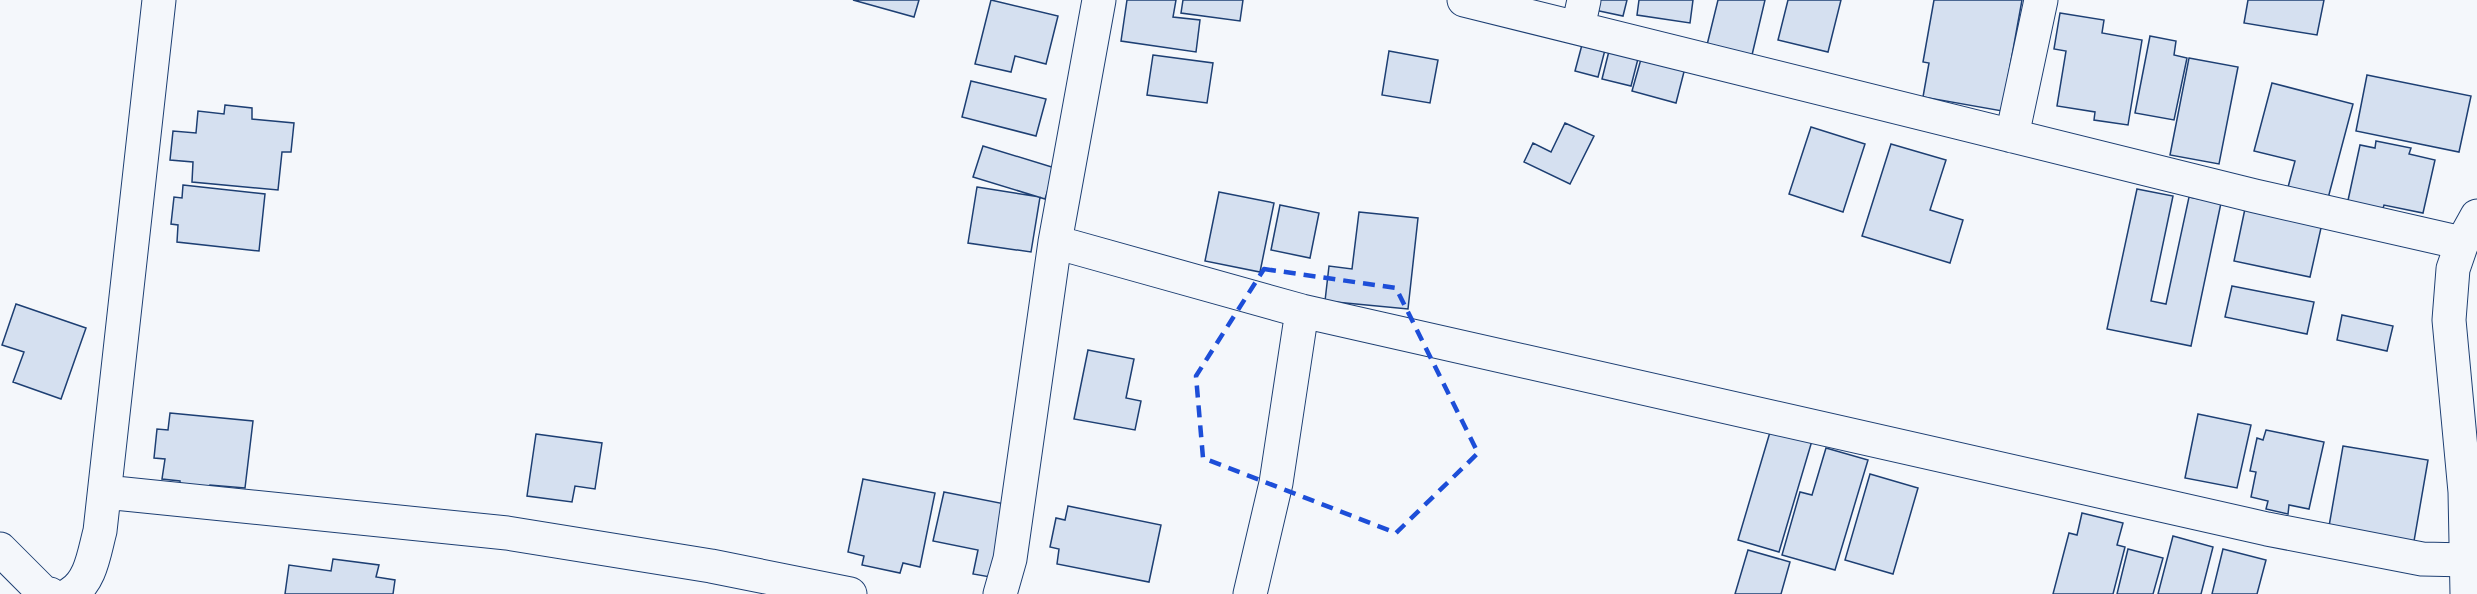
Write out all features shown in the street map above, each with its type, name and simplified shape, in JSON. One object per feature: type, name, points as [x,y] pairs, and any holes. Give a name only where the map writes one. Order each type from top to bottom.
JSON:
[{"type":"street","points":[[70,594],[82,584],[92,561],[100,531],[159,0]]},
{"type":"street","points":[[1000,594],[1010,559],[1055,242],[1099,0]]},
{"type":"street","points":[[1464,0],[1581,14],[2013,136],[2255,196],[2469,229],[2453,269],[2449,320],[2465,492],[2467,594]]},
{"type":"street","points":[[2013,136],[2041,0]]},
{"type":"street","points":[[1055,242],[1302,311],[2267,529],[2422,559],[2468,560]]},
{"type":"street","points":[[1250,594],[1276,483],[1302,311]]},
{"type":"street","points":[[105,492],[507,533],[711,566],[850,594]]},
{"type":"street","points":[[0,549],[44,594],[50,594]]},
{"type":"highlighted area","points":[[1264,269],[1396,288],[1478,453],[1396,533],[1203,458],[1196,376]]},
{"type":"building","points":[[853,0],[919,0],[914,17]]},
{"type":"building","points":[[991,0],[1058,16],[1046,64],[1015,56],[1011,72],[975,64]]},
{"type":"building","points":[[1127,0],[1176,0],[1173,17],[1200,20],[1196,52],[1121,41]]},
{"type":"building","points":[[1183,0],[1243,0],[1240,21],[1181,13]]},
{"type":"building","points":[[1587,0],[1627,0],[1623,16],[1585,8]]},
{"type":"building","points":[[1639,0],[1693,0],[1690,23],[1637,15]]},
{"type":"building","points":[[1718,0],[1765,0],[1752,55],[1707,45]]},
{"type":"building","points":[[1788,0],[1841,0],[1828,52],[1778,40]]},
{"type":"building","points":[[1934,0],[2022,0],[2002,111],[1923,97],[1929,63],[1923,62]]},
{"type":"building","points":[[2248,0],[2324,0],[2317,35],[2244,23]]},
{"type":"building","points":[[2060,13],[2104,20],[2102,33],[2142,40],[2128,125],[2094,120],[2095,112],[2057,106],[2066,51],[2054,49]]},
{"type":"building","points":[[2150,36],[2176,41],[2174,55],[2187,58],[2174,120],[2135,113]]},
{"type":"building","points":[[1583,41],[1606,46],[1598,77],[1575,71]]},
{"type":"building","points":[[1611,43],[1640,51],[1631,86],[1602,79]]},
{"type":"building","points":[[1389,51],[1438,60],[1430,103],[1382,95]]},
{"type":"building","points":[[1643,52],[1686,64],[1676,103],[1632,91]]},
{"type":"building","points":[[1153,55],[1213,63],[1207,103],[1147,95]]},
{"type":"building","points":[[2189,58],[2238,67],[2219,164],[2170,155]]},
{"type":"building","points":[[2367,75],[2471,96],[2459,152],[2356,131]]},
{"type":"building","points":[[971,81],[1046,99],[1036,136],[962,117]]},
{"type":"building","points":[[2272,83],[2353,104],[2327,202],[2287,191],[2295,161],[2254,151]]},
{"type":"building","points":[[225,105],[252,108],[252,119],[294,123],[291,152],[282,152],[278,190],[192,182],[193,162],[170,160],[173,131],[196,133],[198,111],[224,114]]},
{"type":"building","points":[[1565,123],[1594,136],[1570,184],[1524,162],[1533,143],[1551,152]]},
{"type":"building","points":[[1811,127],[1865,144],[1843,212],[1789,194]]},
{"type":"building","points":[[2376,141],[2411,148],[2409,154],[2435,160],[2423,213],[2384,205],[2382,212],[2347,205],[2360,145],[2375,148]]},
{"type":"building","points":[[1891,144],[1946,160],[1930,210],[1963,220],[1950,263],[1862,236]]},
{"type":"building","points":[[983,146],[1055,168],[1045,199],[973,177]]},
{"type":"building","points":[[183,185],[265,194],[259,251],[177,242],[178,225],[171,224],[174,197],[182,198]]},
{"type":"building","points":[[977,187],[1040,197],[1031,252],[968,243]]},
{"type":"building","points":[[2137,189],[2173,196],[2151,301],[2166,304],[2189,197],[2221,203],[2191,346],[2107,329]]},
{"type":"building","points":[[1219,192],[1274,203],[1260,272],[1205,261]]},
{"type":"building","points":[[2246,204],[2323,219],[2310,277],[2234,261]]},
{"type":"building","points":[[1280,205],[1319,213],[1310,258],[1271,250]]},
{"type":"building","points":[[1359,212],[1418,218],[1408,309],[1325,301],[1329,266],[1352,269]]},
{"type":"building","points":[[2232,286],[2314,302],[2307,334],[2225,317]]},
{"type":"building","points":[[16,304],[86,328],[61,399],[13,382],[24,352],[2,345]]},
{"type":"building","points":[[2342,315],[2393,326],[2387,351],[2337,340]]},
{"type":"building","points":[[1088,350],[1134,359],[1126,398],[1141,401],[1135,430],[1074,419]]},
{"type":"building","points":[[170,413],[253,421],[245,488],[210,485],[210,491],[180,488],[180,481],[162,479],[165,459],[154,458],[157,429],[168,430]]},
{"type":"building","points":[[2198,414],[2251,425],[2237,488],[2185,478]]},
{"type":"building","points":[[1773,422],[1814,434],[1779,552],[1738,540]]},
{"type":"building","points":[[2266,430],[2324,442],[2309,509],[2289,505],[2288,514],[2266,509],[2268,501],[2251,497],[2256,472],[2250,471],[2257,438],[2263,440]]},
{"type":"building","points":[[536,434],[602,443],[595,489],[575,486],[572,502],[527,496]]},
{"type":"building","points":[[2343,446],[2428,460],[2413,547],[2328,532]]},
{"type":"building","points":[[1826,448],[1868,460],[1835,570],[1782,555],[1800,492],[1812,495]]},
{"type":"building","points":[[1870,474],[1918,488],[1893,574],[1845,560]]},
{"type":"building","points":[[863,479],[935,493],[920,567],[903,563],[900,573],[862,565],[864,556],[848,552]]},
{"type":"building","points":[[944,492],[1005,504],[990,577],[973,574],[978,550],[933,541]]},
{"type":"building","points":[[1068,506],[1161,525],[1149,582],[1057,564],[1059,549],[1050,547],[1056,518],[1065,520]]},
{"type":"building","points":[[2082,513],[2123,523],[2117,545],[2125,547],[2113,594],[2053,594],[2069,533],[2077,535]]},
{"type":"building","points":[[2173,536],[2213,547],[2201,594],[2158,594]]},
{"type":"building","points":[[2128,549],[2163,558],[2153,594],[2117,594]]},
{"type":"building","points":[[2223,549],[2266,560],[2257,594],[2212,594]]},
{"type":"building","points":[[1748,550],[1790,562],[1781,594],[1735,594]]},
{"type":"building","points":[[333,559],[379,565],[376,577],[395,580],[393,594],[285,594],[289,565],[331,571]]}]
